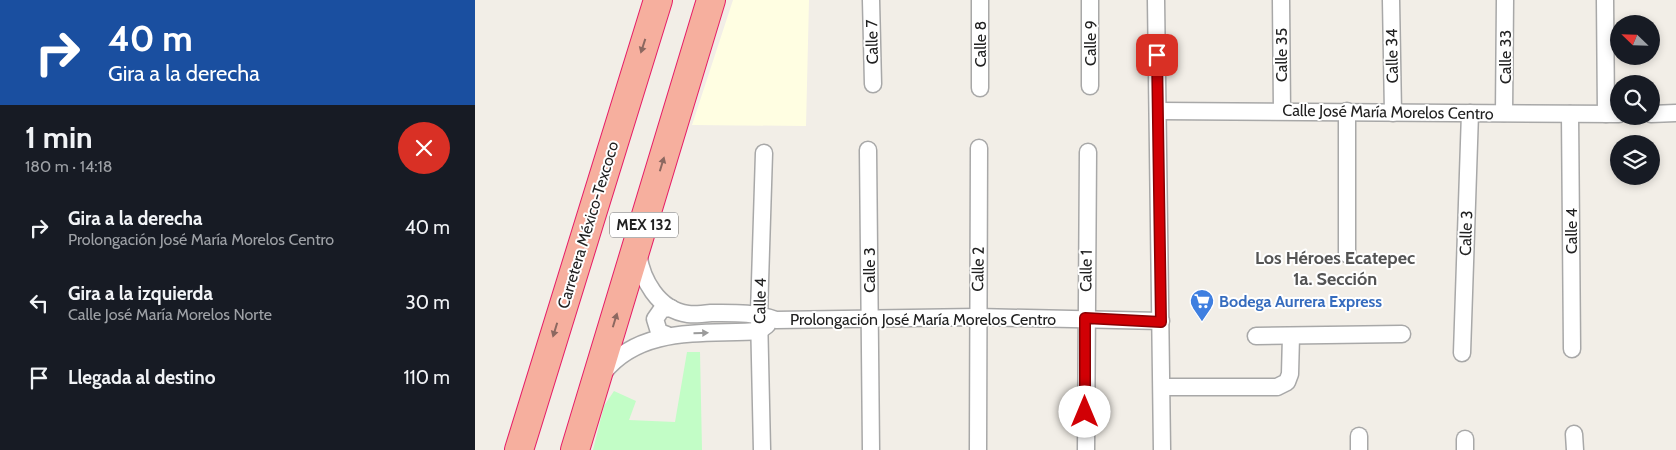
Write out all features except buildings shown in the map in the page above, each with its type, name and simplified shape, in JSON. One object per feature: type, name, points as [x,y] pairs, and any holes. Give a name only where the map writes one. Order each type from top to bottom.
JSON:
[{"type":"highway","name":"Carretera México-Texcoco","points":[[519,450],[658,0]]},
{"type":"highway","name":"MEX 132","points":[[575,450],[711,0]]},
{"type":"street","name":"Calle 7","points":[[871,0],[873,84]]},
{"type":"street","name":"Calle 8","points":[[980,0],[980,88]]},
{"type":"street","name":"Calle 9","points":[[1090,0],[1090,86]]},
{"type":"street","points":[[1156,0],[1163,387],[1162,450]]},
{"type":"street","name":"Calle 35","points":[[1281,0],[1282,111]]},
{"type":"street","name":"Calle 34","points":[[1391,0],[1393,113]]},
{"type":"street","name":"Calle 33","points":[[1504,113],[1505,0]]},
{"type":"street","points":[[1605,0],[1610,81]]},
{"type":"street","name":"Calle José María Morelos Centro","points":[[1158,111],[1610,114]]},
{"type":"street","points":[[1347,111],[1347,254]]},
{"type":"street","name":"Calle 3","points":[[1462,353],[1470,113]]},
{"type":"street","name":"Calle 4","points":[[1570,114],[1572,348]]},
{"type":"street","points":[[1660,114],[1676,114]]},
{"type":"street","name":"Calle 2","points":[[978,450],[979,148]]},
{"type":"street","name":"Calle 3","points":[[868,150],[871,450]]},
{"type":"street","name":"Calle 1","points":[[1086,450],[1085,318],[1088,152]]},
{"type":"street","name":"Calle 4","points":[[762,450],[759,322],[764,153]]},
{"type":"street","points":[[638,243],[640,263],[648,284],[658,298],[671,308],[688,314],[740,312],[759,322]]},
{"type":"street","points":[[667,335],[659,332],[655,320],[662,309],[671,308]]},
{"type":"street","name":"Prolongación José María Morelos Centro","points":[[597,379],[619,356],[633,347],[667,335],[776,320],[977,317],[1085,318],[1161,322]]},
{"type":"street","points":[[1256,336],[1402,334]]},
{"type":"street","points":[[1163,387],[1277,386],[1287,382],[1290,374],[1291,336]]},
{"type":"shaded area","points":[[733,0],[809,0],[806,126],[692,125]]},
{"type":"green space","points":[[687,352],[700,352],[702,450],[593,450],[604,406],[614,391],[636,401],[629,420],[675,422]]},
{"type":"place","name":"Bodega Aurrera Express","points":[[1202,322]]},
{"type":"district","name":"Los Héroes Ecatepec 1a. Sección","points":[[1335,268]]},
{"type":"route","points":[[1085,412],[1085,318],[1161,322],[1157,55]]}]
